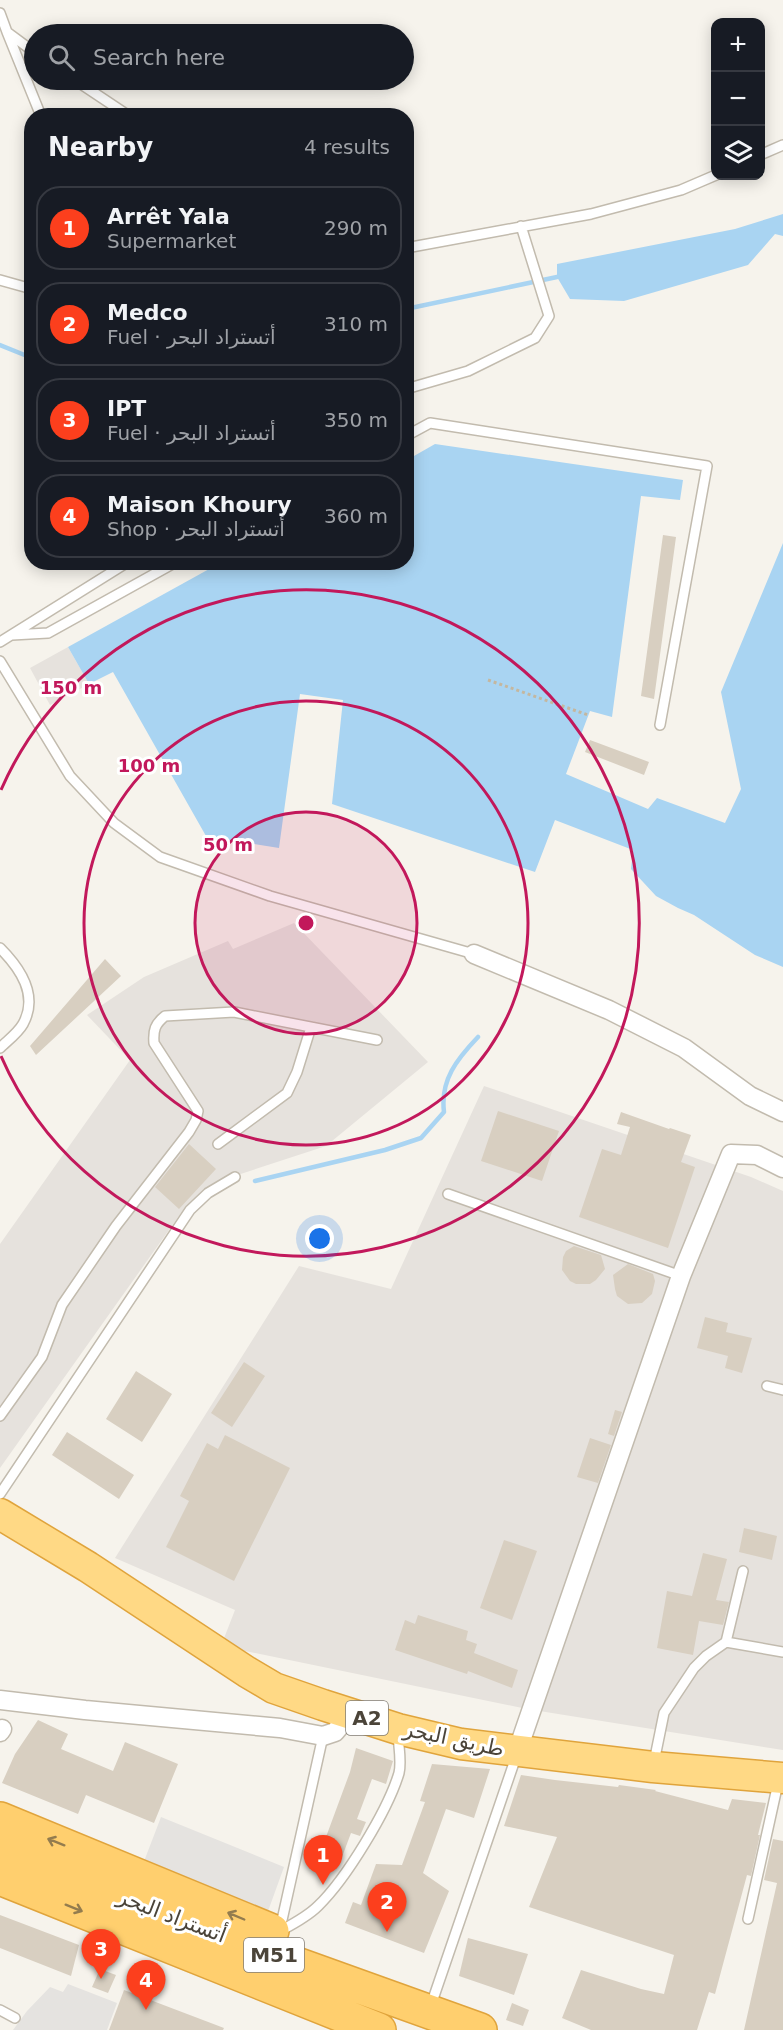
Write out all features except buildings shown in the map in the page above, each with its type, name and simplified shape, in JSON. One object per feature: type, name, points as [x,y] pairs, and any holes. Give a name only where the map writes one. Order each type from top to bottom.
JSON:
[{"type":"highway","name":"طريق البحر","points":[[0,1514],[88,1567],[274,1688],[398,1729],[460,1744],[653,1767],[781,1778]]},
{"type":"highway","points":[[0,1819],[280,1933],[346,1965],[425,2009]]},
{"type":"highway","name":"أتستراد البحر","points":[[0,1848],[124,1913],[379,2030]]},
{"type":"highway","name":"أتستراد البحر","points":[[0,1878],[299,1965],[480,2030]]},
{"type":"highway","points":[[0,1902],[195,1979],[268,2006],[344,2030]]},
{"type":"street","points":[[474,954],[609,1010],[684,1048],[750,1096],[783,1112]]},
{"type":"street","points":[[517,1752],[681,1276],[731,1154],[756,1155],[783,1168]]},
{"type":"street","points":[[0,1700],[279,1728],[323,1736],[334,1732],[351,1713]]},
{"type":"lane","points":[[0,13],[24,73]]},
{"type":"lane","points":[[7,33],[24,44]]},
{"type":"lane","points":[[31,90],[39,108]]},
{"type":"lane","points":[[90,90],[117,108]]},
{"type":"lane","points":[[765,153],[783,145]]},
{"type":"lane","points":[[414,246],[591,214],[681,190],[711,177]]},
{"type":"lane","points":[[414,387],[468,371],[535,338],[549,316],[521,226]]},
{"type":"lane","points":[[0,280],[24,287]]},
{"type":"lane","points":[[414,432],[430,423],[707,466],[660,725]]},
{"type":"lane","points":[[0,642],[115,570]]},
{"type":"lane","points":[[12,635],[48,633],[162,570]]},
{"type":"lane","points":[[0,661],[70,776],[114,823],[160,857],[270,896],[474,954]]},
{"type":"lane","points":[[0,948],[11,959],[27,986],[28,1004],[22,1024],[0,1048]]},
{"type":"lane","points":[[0,1416],[42,1357],[62,1305],[116,1227],[196,1120],[198,1111],[154,1043],[153,1031],[158,1022],[165,1016],[234,1012],[377,1040]]},
{"type":"lane","points":[[218,1144],[287,1093],[297,1072],[311,1027]]},
{"type":"lane","points":[[0,1494],[190,1210],[208,1193],[235,1177]]},
{"type":"lane","points":[[448,1194],[681,1276]]},
{"type":"lane","points":[[767,1386],[783,1390]]},
{"type":"lane","points":[[653,1767],[664,1713],[694,1668],[726,1642],[743,1571]]},
{"type":"lane","points":[[726,1642],[783,1652]]},
{"type":"lane","points":[[280,1933],[318,1906],[336,1886],[379,1818],[399,1772],[398,1729]]},
{"type":"lane","points":[[280,1933],[323,1736]]},
{"type":"lane","points":[[425,2009],[517,1752]]},
{"type":"lane","points":[[748,1919],[781,1778]]},
{"type":"lane","points":[[0,2010],[15,2018]]},
{"type":"path","points":[[488,680],[588,715]]},
{"type":"shaded area","points":[[68,647],[89,684],[50,705],[30,668]]},
{"type":"shaded area","points":[[294,923],[428,1062],[326,1146],[213,1183],[181,1213],[0,1468],[0,1244],[130,1060],[87,1015],[144,977],[228,941],[233,949]]},
{"type":"shaded area","points":[[484,1086],[751,1177],[783,1191],[783,1750],[527,1709],[221,1646],[235,1610],[115,1558],[299,1266],[391,1289]]},
{"type":"shaded area","points":[[161,1817],[284,1867],[267,1914],[143,1864]]},
{"type":"shaded area","points":[[68,1984],[117,2003],[107,2030],[13,2030],[50,1987],[63,1992]]},
{"type":"water","points":[[783,214],[783,236],[775,234],[748,265],[624,301],[570,299],[557,277],[557,264],[735,229]]},
{"type":"water","points":[[435,444],[683,480],[680,500],[641,496],[612,717],[590,711],[566,774],[648,809],[657,798],[725,823],[741,789],[721,692],[783,543],[783,967],[755,955],[694,915],[656,896],[631,869],[633,850],[555,820],[535,872],[332,804],[343,700],[300,694],[279,848],[206,836],[113,672],[89,684],[68,647],[207,570],[414,570],[414,456]]},
{"type":"waterway","points":[[414,307],[557,277]]},
{"type":"waterway","points":[[0,345],[24,355]]},
{"type":"waterway","points":[[255,1181],[385,1150],[421,1138],[444,1112],[443,1100],[447,1080],[457,1062],[478,1037]]},
{"type":"place","name":"Arrêt Yala","points":[[323,1885]]},
{"type":"place","name":"Medco","points":[[387,1932]]},
{"type":"place","name":"IPT","points":[[101,1979]]},
{"type":"place","name":"Maison Khoury","points":[[146,2010]]}]
